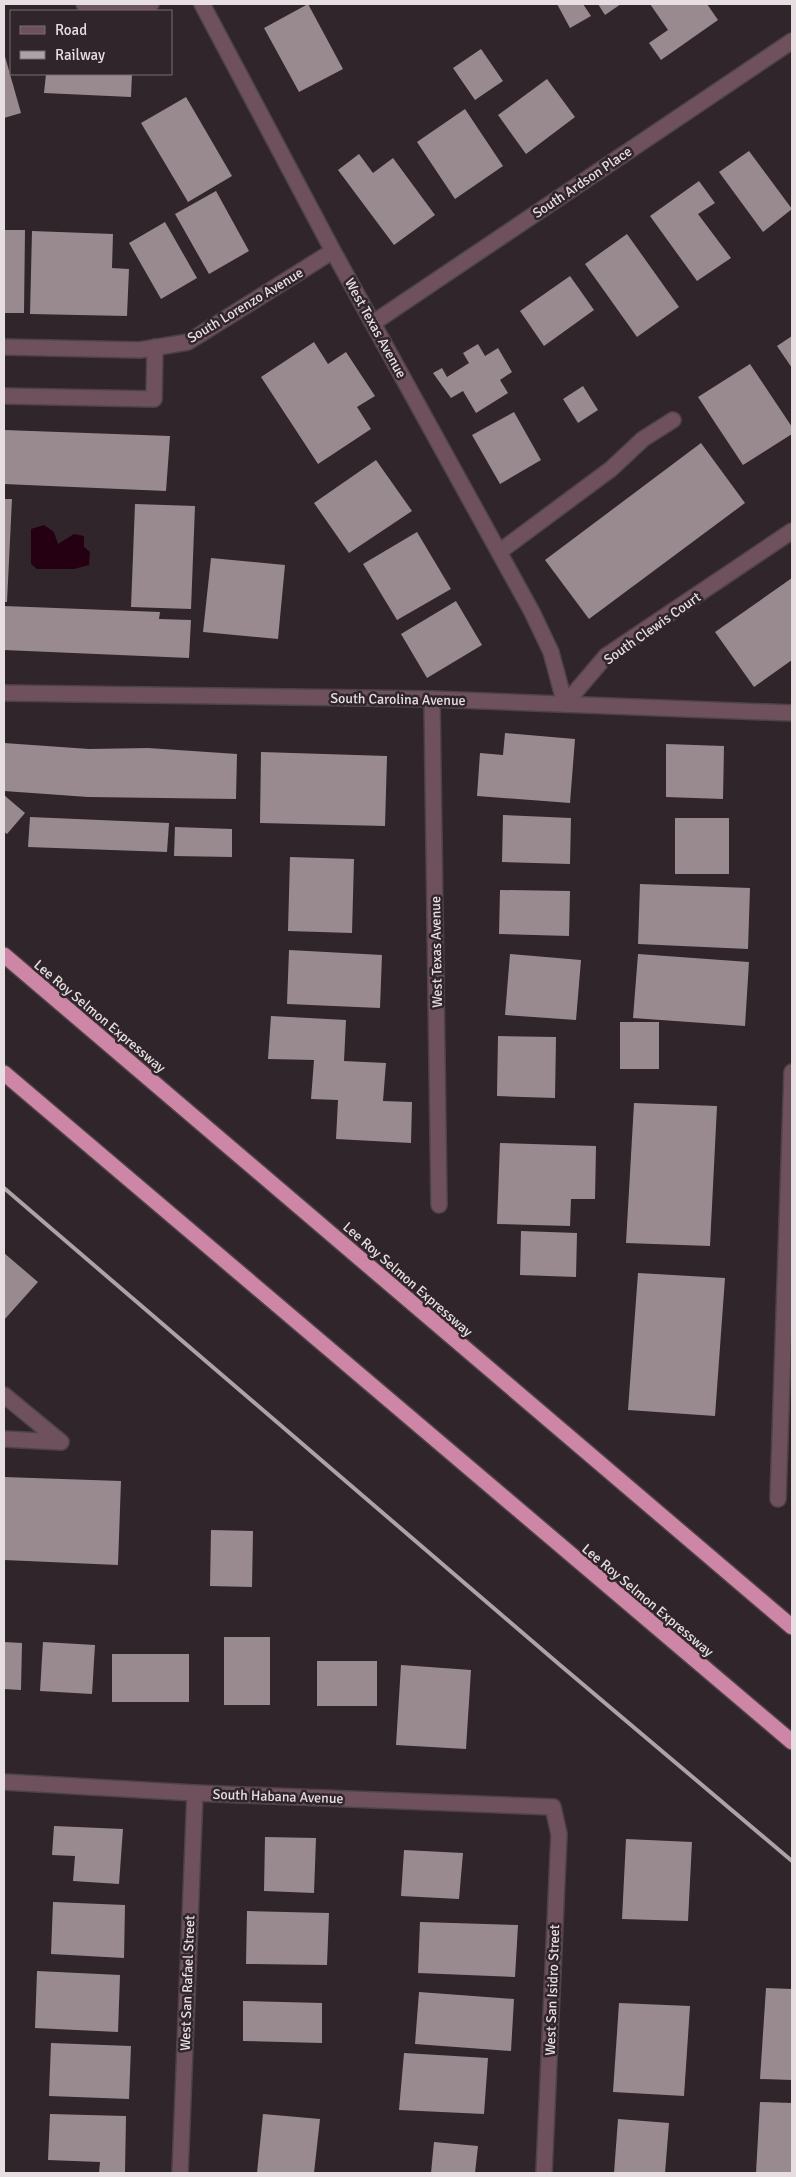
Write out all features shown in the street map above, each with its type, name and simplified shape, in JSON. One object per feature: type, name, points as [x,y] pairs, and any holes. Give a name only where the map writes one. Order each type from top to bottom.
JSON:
[{"type":"highway","name":"Lee Roy Selmon Expressway","points":[[4,955],[792,1627]]},
{"type":"highway","name":"Lee Roy Selmon Expressway","points":[[4,1073],[792,1742]]},
{"type":"street","points":[[84,4],[143,6],[151,4]]},
{"type":"street","name":"West Texas Avenue","points":[[202,4],[333,251],[532,612],[551,652],[566,704]]},
{"type":"street","name":"South Ardson Place","points":[[373,323],[792,41]]},
{"type":"street","name":"South Lorenzo Avenue","points":[[4,347],[140,350],[188,342],[333,251]]},
{"type":"street","points":[[4,396],[154,399],[155,347]]},
{"type":"street","points":[[499,552],[611,469],[643,440],[673,420]]},
{"type":"street","name":"South Clewis Court","points":[[566,704],[606,656],[792,532]]},
{"type":"street","name":"South Carolina Avenue","points":[[4,693],[432,699],[792,714]]},
{"type":"street","name":"West Texas Avenue","points":[[432,699],[439,1205]]},
{"type":"street","points":[[778,1499],[792,1072]]},
{"type":"street","points":[[4,1395],[61,1442],[4,1439]]},
{"type":"street","name":"South Habana Avenue","points":[[4,1782],[195,1793],[553,1808]]},
{"type":"street","name":"West San Rafael Street","points":[[180,2173],[195,1793]]},
{"type":"street","name":"West San Isidro Street","points":[[544,2173],[559,1834],[553,1808]]},
{"type":"shaded area","points":[[44,525],[54,532],[58,544],[74,534],[84,536],[84,547],[90,552],[89,565],[74,569],[37,569],[31,564],[31,529]]},
{"type":"building","points":[[308,4],[343,69],[299,92],[264,28]]},
{"type":"building","points":[[557,4],[583,4],[591,16],[570,28]]},
{"type":"building","points":[[598,4],[621,4],[605,15]]},
{"type":"building","points":[[650,4],[707,4],[718,20],[661,60],[649,43],[668,30]]},
{"type":"building","points":[[481,49],[503,81],[475,100],[453,68]]},
{"type":"building","points":[[4,53],[21,113],[4,118]]},
{"type":"building","points":[[46,75],[132,75],[131,97],[44,93]]},
{"type":"building","points":[[547,79],[575,117],[526,154],[498,115]]},
{"type":"building","points":[[186,97],[232,176],[188,202],[141,123]]},
{"type":"building","points":[[465,109],[503,166],[455,199],[417,142]]},
{"type":"building","points":[[749,151],[792,209],[763,232],[719,172]]},
{"type":"building","points":[[359,154],[373,173],[393,158],[435,215],[394,245],[338,170]]},
{"type":"building","points":[[699,181],[715,203],[698,214],[731,258],[697,281],[650,216]]},
{"type":"building","points":[[216,191],[249,251],[209,274],[175,214]]},
{"type":"building","points":[[165,222],[197,278],[161,299],[129,243]]},
{"type":"building","points":[[4,230],[25,230],[24,313],[4,313]]},
{"type":"building","points":[[32,231],[113,234],[112,268],[129,269],[127,316],[30,314]]},
{"type":"building","points":[[627,234],[679,307],[637,337],[585,264]]},
{"type":"building","points":[[570,276],[594,310],[544,346],[520,311]]},
{"type":"building","points":[[792,336],[792,368],[777,346]]},
{"type":"building","points":[[314,342],[328,364],[346,352],[375,396],[357,407],[371,429],[318,464],[261,377]]},
{"type":"building","points":[[478,344],[485,356],[498,348],[512,372],[500,380],[508,393],[476,413],[463,391],[451,398],[433,373],[442,368],[447,377],[469,363],[463,353]]},
{"type":"building","points":[[750,364],[792,427],[792,434],[743,465],[698,397]]},
{"type":"building","points":[[583,386],[598,410],[578,423],[563,399]]},
{"type":"building","points":[[514,412],[541,460],[500,484],[472,435]]},
{"type":"building","points":[[4,430],[170,436],[166,491],[4,484]]},
{"type":"building","points":[[701,443],[745,503],[589,619],[545,560]]},
{"type":"building","points":[[376,460],[412,511],[349,553],[314,503]]},
{"type":"building","points":[[4,499],[12,499],[7,602],[4,602]]},
{"type":"building","points":[[135,504],[195,506],[191,609],[131,607]]},
{"type":"building","points":[[417,532],[451,589],[397,620],[363,564]]},
{"type":"building","points":[[211,558],[285,565],[278,639],[203,632]]},
{"type":"building","points":[[792,578],[792,660],[754,687],[715,632]]},
{"type":"building","points":[[456,601],[482,645],[427,678],[401,634]]},
{"type":"building","points":[[4,606],[160,612],[159,619],[191,620],[189,658],[4,650]]},
{"type":"building","points":[[505,733],[575,739],[570,803],[477,796],[480,753],[503,755]]},
{"type":"building","points":[[4,743],[89,749],[148,748],[237,754],[236,799],[88,797],[4,791]]},
{"type":"building","points":[[666,744],[724,746],[723,799],[666,797]]},
{"type":"building","points":[[261,752],[387,756],[385,826],[260,823]]},
{"type":"building","points":[[4,795],[25,813],[7,834],[4,832]]},
{"type":"building","points":[[503,815],[571,818],[570,864],[502,862]]},
{"type":"building","points":[[30,817],[169,823],[167,852],[28,847]]},
{"type":"building","points":[[675,818],[729,818],[729,874],[675,874]]},
{"type":"building","points":[[175,827],[232,829],[232,857],[174,856]]},
{"type":"building","points":[[290,857],[354,859],[352,933],[288,931]]},
{"type":"building","points":[[640,884],[750,888],[748,949],[638,944]]},
{"type":"building","points":[[500,890],[570,891],[569,936],[499,934]]},
{"type":"building","points":[[289,950],[382,955],[380,1008],[287,1004]]},
{"type":"building","points":[[510,954],[581,960],[576,1020],[505,1015]]},
{"type":"building","points":[[638,954],[749,962],[745,1026],[633,1018]]},
{"type":"building","points":[[271,1016],[346,1020],[344,1061],[386,1063],[383,1101],[412,1102],[411,1143],[336,1139],[338,1100],[311,1099],[314,1060],[268,1059]]},
{"type":"building","points":[[620,1022],[659,1022],[659,1069],[620,1069]]},
{"type":"building","points":[[498,1036],[556,1037],[555,1098],[497,1096]]},
{"type":"building","points":[[634,1103],[717,1106],[710,1246],[626,1243]]},
{"type":"building","points":[[500,1143],[596,1146],[595,1199],[571,1199],[570,1226],[497,1224]]},
{"type":"building","points":[[521,1231],[577,1233],[576,1277],[520,1275]]},
{"type":"building","points":[[4,1253],[38,1282],[4,1320]]},
{"type":"building","points":[[638,1273],[725,1278],[715,1416],[628,1410]]},
{"type":"building","points":[[4,1477],[121,1481],[118,1565],[4,1560]]},
{"type":"building","points":[[211,1530],[253,1531],[252,1587],[210,1586]]},
{"type":"building","points":[[224,1637],[270,1637],[270,1705],[224,1705]]},
{"type":"building","points":[[4,1642],[22,1643],[21,1690],[4,1689]]},
{"type":"building","points":[[43,1642],[95,1645],[92,1694],[40,1691]]},
{"type":"building","points":[[112,1654],[189,1654],[189,1702],[112,1702]]},
{"type":"building","points":[[317,1661],[377,1661],[377,1706],[317,1706]]},
{"type":"building","points":[[401,1665],[471,1670],[466,1749],[396,1745]]},
{"type":"building","points":[[54,1826],[123,1829],[119,1884],[73,1881],[75,1856],[52,1855]]},
{"type":"building","points":[[265,1837],[316,1838],[314,1893],[264,1891]]},
{"type":"building","points":[[626,1839],[692,1842],[688,1921],[622,1919]]},
{"type":"building","points":[[404,1850],[463,1853],[459,1899],[401,1896]]},
{"type":"building","points":[[53,1902],[125,1905],[124,1958],[51,1954]]},
{"type":"building","points":[[247,1911],[329,1913],[327,1965],[246,1964]]},
{"type":"building","points":[[420,1922],[518,1925],[515,1977],[418,1973]]},
{"type":"building","points":[[37,1971],[120,1975],[118,2032],[35,2028]]},
{"type":"building","points":[[766,1988],[792,1989],[792,2080],[760,2079]]},
{"type":"building","points":[[419,1992],[514,1999],[511,2051],[415,2044]]},
{"type":"building","points":[[243,2001],[322,2003],[322,2043],[243,2041]]},
{"type":"building","points":[[619,2003],[690,2006],[684,2096],[613,2092]]},
{"type":"building","points":[[51,2043],[131,2046],[129,2099],[49,2096]]},
{"type":"building","points":[[404,2053],[488,2058],[484,2114],[399,2110]]},
{"type":"building","points":[[760,2102],[792,2103],[792,2173],[756,2173]]},
{"type":"building","points":[[50,2114],[126,2116],[125,2173],[99,2173],[100,2162],[48,2160]]},
{"type":"building","points":[[263,2114],[320,2119],[314,2173],[257,2173]]},
{"type":"building","points":[[618,2119],[669,2123],[665,2173],[614,2173]]},
{"type":"building","points":[[434,2142],[478,2146],[475,2173],[431,2173]]},
{"type":"railway","points":[[4,1188],[560,1665],[792,1861]]}]
